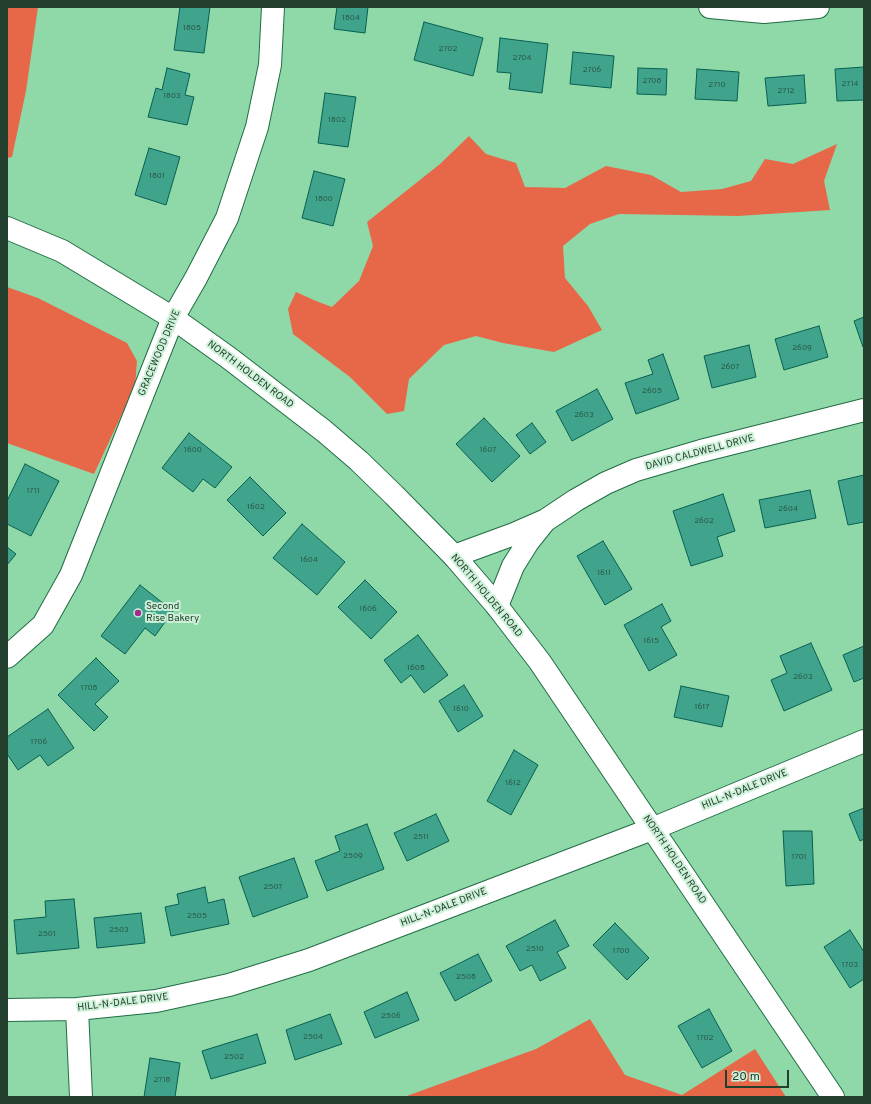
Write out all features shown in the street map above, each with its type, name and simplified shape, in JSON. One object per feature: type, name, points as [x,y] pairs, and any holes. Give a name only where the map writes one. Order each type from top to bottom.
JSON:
[{"type":"street","name":"GRACEWOOD DRIVE","points":[[7,657],[43,625],[71,575],[173,318],[196,278],[227,218],[257,127],[270,65],[273,7]]},
{"type":"street","points":[[710,7],[764,12],[818,7]]},
{"type":"street","name":"NORTH HOLDEN ROAD","points":[[7,228],[62,251],[173,318],[229,358],[359,461],[454,556],[497,606],[540,662],[833,1097]]},
{"type":"street","name":"DAVID CALDWELL DRIVE","points":[[454,556],[514,534],[546,520],[606,482],[636,470],[701,451],[864,410]]},
{"type":"street","name":"DAVID CALDWELL DRIVE","points":[[497,606],[514,566],[528,542],[546,520]]},
{"type":"street","name":"HILL-N-DALE DRIVE","points":[[7,1010],[78,1009],[156,1001],[236,983],[309,960],[652,829],[864,741]]},
{"type":"street","points":[[78,1009],[81,1097]]},
{"type":"shaded area","points":[[7,7],[38,7],[26,91],[12,157],[7,158]]},
{"type":"shaded area","points":[[469,136],[486,154],[516,163],[525,187],[565,188],[606,166],[651,175],[681,192],[722,189],[751,181],[765,159],[793,164],[837,144],[824,181],[830,210],[738,216],[619,214],[590,224],[563,246],[565,278],[588,306],[602,330],[554,352],[503,343],[476,336],[444,345],[409,379],[404,411],[387,414],[350,377],[293,334],[288,309],[296,292],[332,307],[359,281],[373,246],[367,222],[440,164]]},
{"type":"shaded area","points":[[7,287],[38,298],[127,343],[137,361],[135,386],[94,474],[7,443]]},
{"type":"shaded area","points":[[590,1019],[625,1075],[682,1095],[755,1049],[786,1097],[404,1097],[536,1049]]},
{"type":"building","points":[[180,7],[210,7],[204,53],[174,50]]},
{"type":"building","points":[[337,7],[368,7],[365,33],[334,29]]},
{"type":"building","points":[[424,22],[483,38],[473,76],[414,60]]},
{"type":"building","points":[[500,38],[548,44],[542,93],[509,89],[511,73],[497,72]]},
{"type":"building","points":[[573,52],[614,56],[611,88],[570,84]]},
{"type":"building","points":[[864,67],[864,100],[837,101],[835,69]]},
{"type":"building","points":[[167,68],[190,74],[185,95],[194,97],[187,125],[148,117],[156,88],[162,90]]},
{"type":"building","points":[[638,68],[667,69],[666,95],[637,94]]},
{"type":"building","points":[[697,69],[739,72],[737,101],[695,99]]},
{"type":"building","points":[[804,75],[806,103],[768,106],[765,78]]},
{"type":"building","points":[[325,93],[356,97],[348,147],[318,143]]},
{"type":"building","points":[[149,148],[180,157],[166,205],[135,195]]},
{"type":"building","points":[[314,171],[345,179],[333,226],[302,218]]},
{"type":"building","points":[[864,317],[864,347],[863,347],[854,321]]},
{"type":"building","points":[[819,326],[828,357],[784,370],[775,339]]},
{"type":"building","points":[[749,345],[756,377],[712,388],[704,356]]},
{"type":"building","points":[[663,354],[679,399],[636,414],[625,383],[653,374],[648,360]]},
{"type":"building","points":[[597,389],[613,419],[572,441],[556,411]]},
{"type":"building","points":[[484,418],[520,456],[492,482],[456,444]]},
{"type":"building","points":[[532,423],[546,442],[530,454],[516,435]]},
{"type":"building","points":[[189,433],[232,467],[215,488],[203,479],[193,492],[162,468]]},
{"type":"building","points":[[25,464],[59,481],[31,536],[7,524],[7,501]]},
{"type":"building","points":[[864,475],[864,522],[848,525],[838,481]]},
{"type":"building","points":[[250,477],[286,513],[263,536],[227,500]]},
{"type":"building","points":[[810,490],[816,518],[765,528],[759,500]]},
{"type":"building","points":[[723,494],[735,531],[717,537],[723,556],[691,566],[673,511]]},
{"type":"building","points":[[302,524],[345,562],[317,595],[273,558]]},
{"type":"building","points":[[603,541],[632,589],[605,605],[577,556]]},
{"type":"building","points":[[7,547],[16,554],[7,565]]},
{"type":"building","points":[[365,580],[397,612],[371,639],[338,607]]},
{"type":"building","points":[[140,585],[173,611],[155,636],[145,628],[125,654],[101,636]]},
{"type":"building","points":[[662,604],[671,621],[661,627],[677,655],[649,671],[624,625]]},
{"type":"building","points":[[418,635],[448,675],[424,693],[411,675],[401,683],[384,660]]},
{"type":"building","points":[[811,643],[832,690],[784,711],[771,680],[787,673],[780,656]]},
{"type":"building","points":[[864,646],[864,678],[854,682],[843,655]]},
{"type":"building","points":[[96,658],[119,681],[95,704],[108,717],[94,731],[58,695]]},
{"type":"building","points":[[464,685],[483,716],[458,732],[439,701]]},
{"type":"building","points":[[681,686],[729,696],[722,727],[674,717]]},
{"type":"building","points":[[48,709],[74,748],[48,766],[40,755],[18,770],[7,754],[7,737]]},
{"type":"building","points":[[514,750],[538,765],[511,815],[487,801]]},
{"type":"building","points":[[864,808],[864,839],[860,841],[849,814]]},
{"type":"building","points":[[436,814],[449,841],[407,861],[394,833]]},
{"type":"building","points":[[367,824],[384,869],[327,891],[315,861],[340,851],[335,836]]},
{"type":"building","points":[[783,831],[812,831],[814,884],[786,886]]},
{"type":"building","points":[[294,858],[308,897],[253,917],[239,877]]},
{"type":"building","points":[[205,887],[208,903],[224,899],[229,924],[171,936],[165,907],[179,904],[177,894]]},
{"type":"building","points":[[74,899],[79,948],[17,954],[14,920],[46,917],[45,901]]},
{"type":"building","points":[[141,913],[145,943],[97,948],[94,918]]},
{"type":"building","points":[[555,920],[569,946],[557,952],[566,968],[540,981],[532,965],[520,971],[506,946]]},
{"type":"building","points":[[615,923],[649,958],[627,980],[593,945]]},
{"type":"building","points":[[850,930],[864,952],[864,979],[850,988],[824,947]]},
{"type":"building","points":[[478,954],[492,981],[455,1001],[440,973]]},
{"type":"building","points":[[407,992],[419,1020],[375,1038],[364,1012]]},
{"type":"building","points":[[709,1009],[732,1051],[702,1068],[678,1026]]},
{"type":"building","points":[[330,1014],[342,1044],[295,1060],[286,1030]]},
{"type":"building","points":[[257,1034],[266,1063],[211,1079],[202,1051]]},
{"type":"building","points":[[150,1058],[180,1063],[175,1097],[144,1097]]},
{"type":"place","name":"Second Rise Bakery","points":[[138,613]]}]
